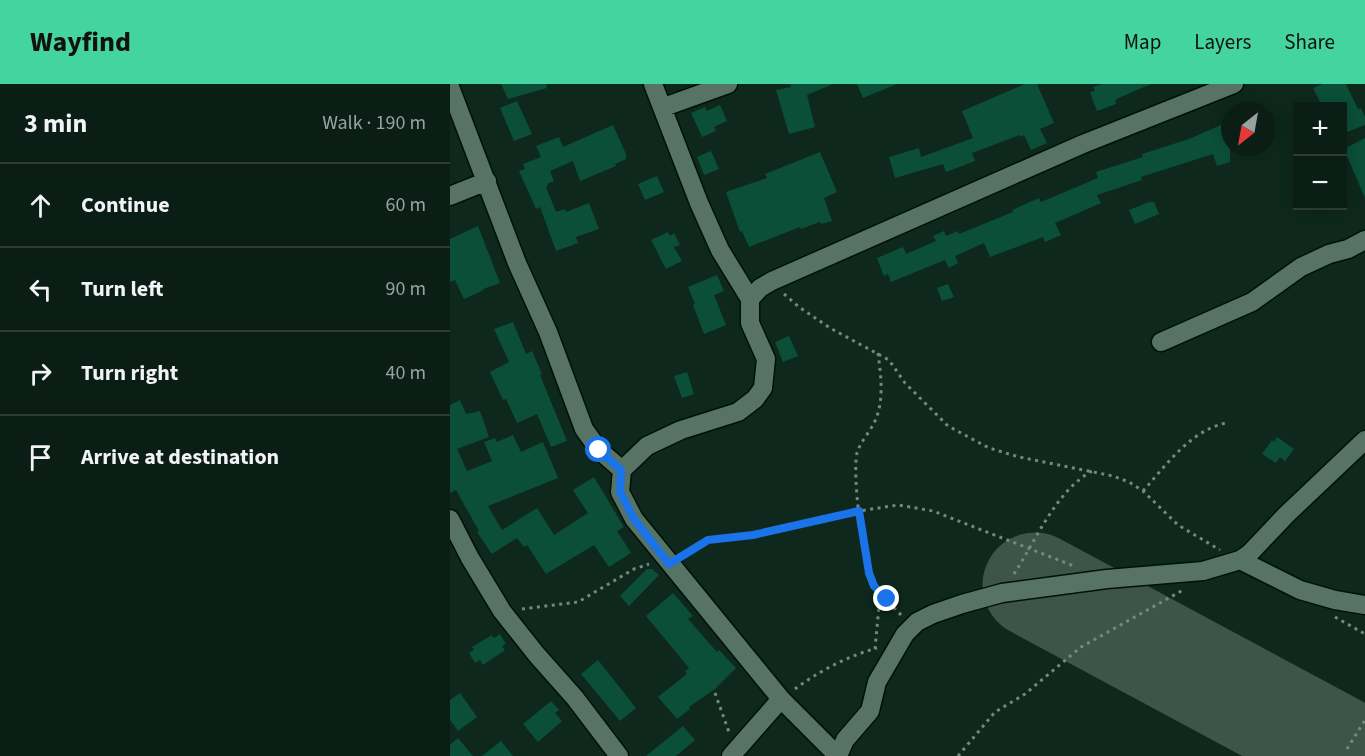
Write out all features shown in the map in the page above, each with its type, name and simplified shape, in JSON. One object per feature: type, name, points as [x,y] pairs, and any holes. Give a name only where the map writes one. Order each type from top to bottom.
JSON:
[{"type":"street","points":[[653,84],[664,106],[699,203],[720,250],[750,299],[750,323],[765,359],[763,388],[755,399],[738,412],[681,430],[647,446],[621,470],[620,492],[634,519],[669,564],[782,699],[838,756],[845,740],[870,711],[878,682],[905,635],[933,614],[1002,593],[1107,579],[1203,571],[1240,560],[1250,553],[1286,515],[1365,440]]},
{"type":"street","points":[[664,106],[728,84]]},
{"type":"street","points":[[750,299],[760,288],[772,281],[1083,144],[1234,84]]},
{"type":"street","points":[[450,87],[517,263],[548,332],[584,429],[599,450],[621,470]]},
{"type":"street","points":[[450,196],[487,181]]},
{"type":"street","points":[[1161,342],[1252,302],[1301,267],[1365,240]]},
{"type":"street","points":[[450,519],[470,558],[502,610],[536,654],[575,698],[619,756]]},
{"type":"street","points":[[1240,560],[1300,590],[1335,600],[1365,605]]},
{"type":"street","points":[[732,755],[782,699]]},
{"type":"path","points":[[772,281],[799,307],[830,328],[889,360],[905,383],[948,426],[989,448],[1019,457],[1092,471],[1129,482],[1143,491],[1178,525],[1240,560]]},
{"type":"path","points":[[875,648],[879,606],[866,559],[855,465],[857,452],[878,412],[882,386],[878,353]]},
{"type":"path","points":[[1143,491],[1194,438],[1210,426],[1226,423]]},
{"type":"path","points":[[1002,593],[1070,486],[1078,478],[1092,471]]},
{"type":"path","points":[[502,610],[578,602],[644,564],[669,564],[708,540],[753,535],[859,511],[898,505],[924,509],[969,524],[1074,566]]},
{"type":"path","points":[[782,699],[811,678],[857,654],[905,635],[897,610],[874,586]]},
{"type":"path","points":[[958,756],[995,712],[1025,694],[1081,647],[1186,588]]},
{"type":"path","points":[[714,693],[727,724],[732,755]]},
{"type":"path","points":[[1347,749],[1365,720]]},
{"type":"building","points":[[501,84],[546,84],[547,88],[508,99]]},
{"type":"building","points":[[790,84],[833,84],[807,95],[815,127],[789,134],[776,90],[791,87]]},
{"type":"building","points":[[857,84],[897,84],[863,98]]},
{"type":"building","points":[[1025,84],[1037,84],[1054,123],[1040,129],[1047,143],[1031,150],[1024,135],[1021,137],[1020,135],[972,153],[975,161],[946,172],[943,164],[895,178],[889,157],[919,148],[921,157],[973,138],[962,111]]},
{"type":"building","points":[[1103,84],[1151,84],[1115,100],[1116,104],[1097,111],[1090,92],[1095,91],[1093,87]]},
{"type":"building","points":[[1323,84],[1346,84],[1358,109],[1361,108],[1365,117],[1365,125],[1347,132],[1347,102],[1320,102],[1313,88]]},
{"type":"building","points":[[517,101],[532,134],[514,141],[500,108]]},
{"type":"building","points":[[720,105],[727,121],[714,127],[716,131],[702,137],[691,113],[705,107],[707,111]]},
{"type":"building","points":[[613,125],[626,159],[615,164],[616,166],[580,181],[573,161],[550,171],[554,181],[546,187],[556,212],[565,209],[566,212],[589,203],[599,229],[576,237],[578,243],[556,251],[540,207],[536,209],[519,171],[525,169],[523,164],[541,157],[536,146],[559,137],[563,147]]},
{"type":"building","points":[[1221,125],[1221,156],[1230,156],[1230,162],[1217,166],[1213,154],[1141,177],[1142,180],[1097,195],[1101,203],[1055,223],[1061,235],[1045,242],[1043,237],[990,257],[984,243],[955,256],[958,263],[949,268],[945,260],[891,282],[888,274],[884,276],[877,258],[903,247],[906,254],[936,241],[933,236],[944,231],[946,236],[958,231],[959,234],[1013,212],[1012,210],[1039,198],[1041,202],[1098,178],[1096,172],[1189,139]]},
{"type":"building","points":[[1365,138],[1365,198],[1347,156],[1347,147]]},
{"type":"building","points":[[711,151],[719,169],[704,175],[697,157]]},
{"type":"building","points":[[820,152],[837,192],[824,198],[832,221],[821,224],[820,222],[801,229],[800,227],[749,247],[742,231],[740,232],[726,192],[767,178],[765,174]]},
{"type":"building","points":[[657,176],[664,192],[645,200],[638,184]]},
{"type":"building","points":[[1154,202],[1159,214],[1135,224],[1129,210]]},
{"type":"building","points":[[478,226],[500,283],[464,299],[455,280],[450,282],[450,239]]},
{"type":"building","points":[[668,232],[670,236],[674,233],[680,245],[674,247],[682,261],[666,269],[651,240]]},
{"type":"building","points":[[717,275],[724,291],[714,295],[726,325],[704,334],[688,287]]},
{"type":"building","points":[[948,284],[954,297],[942,301],[937,288]]},
{"type":"building","points":[[513,322],[526,354],[532,351],[567,441],[551,447],[537,414],[517,423],[490,372],[509,362],[494,329]]},
{"type":"building","points":[[789,336],[798,356],[783,362],[775,342]]},
{"type":"building","points":[[687,372],[694,394],[682,398],[674,376]]},
{"type":"building","points":[[460,400],[466,414],[480,411],[489,437],[457,449],[467,471],[492,461],[484,442],[495,438],[497,442],[513,435],[521,452],[543,442],[558,478],[488,506],[502,530],[537,508],[554,535],[588,513],[573,490],[594,477],[624,527],[617,531],[631,553],[609,567],[594,545],[546,574],[527,545],[524,547],[517,538],[492,554],[477,532],[479,531],[456,490],[450,493],[450,405]]},
{"type":"building","points":[[1277,437],[1294,449],[1285,461],[1280,457],[1276,463],[1262,454]]},
{"type":"building","points":[[647,569],[652,569],[659,575],[629,606],[620,596]]},
{"type":"building","points":[[673,593],[693,616],[688,619],[717,652],[719,650],[736,668],[715,689],[689,707],[690,709],[677,719],[658,697],[687,674],[685,671],[689,668],[646,616]]},
{"type":"building","points":[[500,634],[506,644],[502,646],[505,650],[483,665],[480,660],[475,663],[469,653],[474,650],[472,647],[492,635],[494,638]]},
{"type":"building","points":[[598,660],[636,708],[620,721],[581,674]]},
{"type":"building","points":[[460,693],[477,717],[458,731],[450,720],[450,700]]},
{"type":"building","points":[[551,701],[559,710],[555,713],[562,721],[538,742],[523,724]]},
{"type":"building","points":[[683,726],[695,740],[676,756],[646,756]]},
{"type":"building","points":[[458,738],[473,756],[450,756],[450,745]]},
{"type":"building","points":[[501,741],[513,756],[482,756]]},
{"type":"runway","points":[[1035,585],[1353,756]]},
{"type":"route","points":[[599,450],[621,470],[620,492],[634,519],[669,564],[708,540],[738,538],[859,511],[871,580],[887,599]]}]
